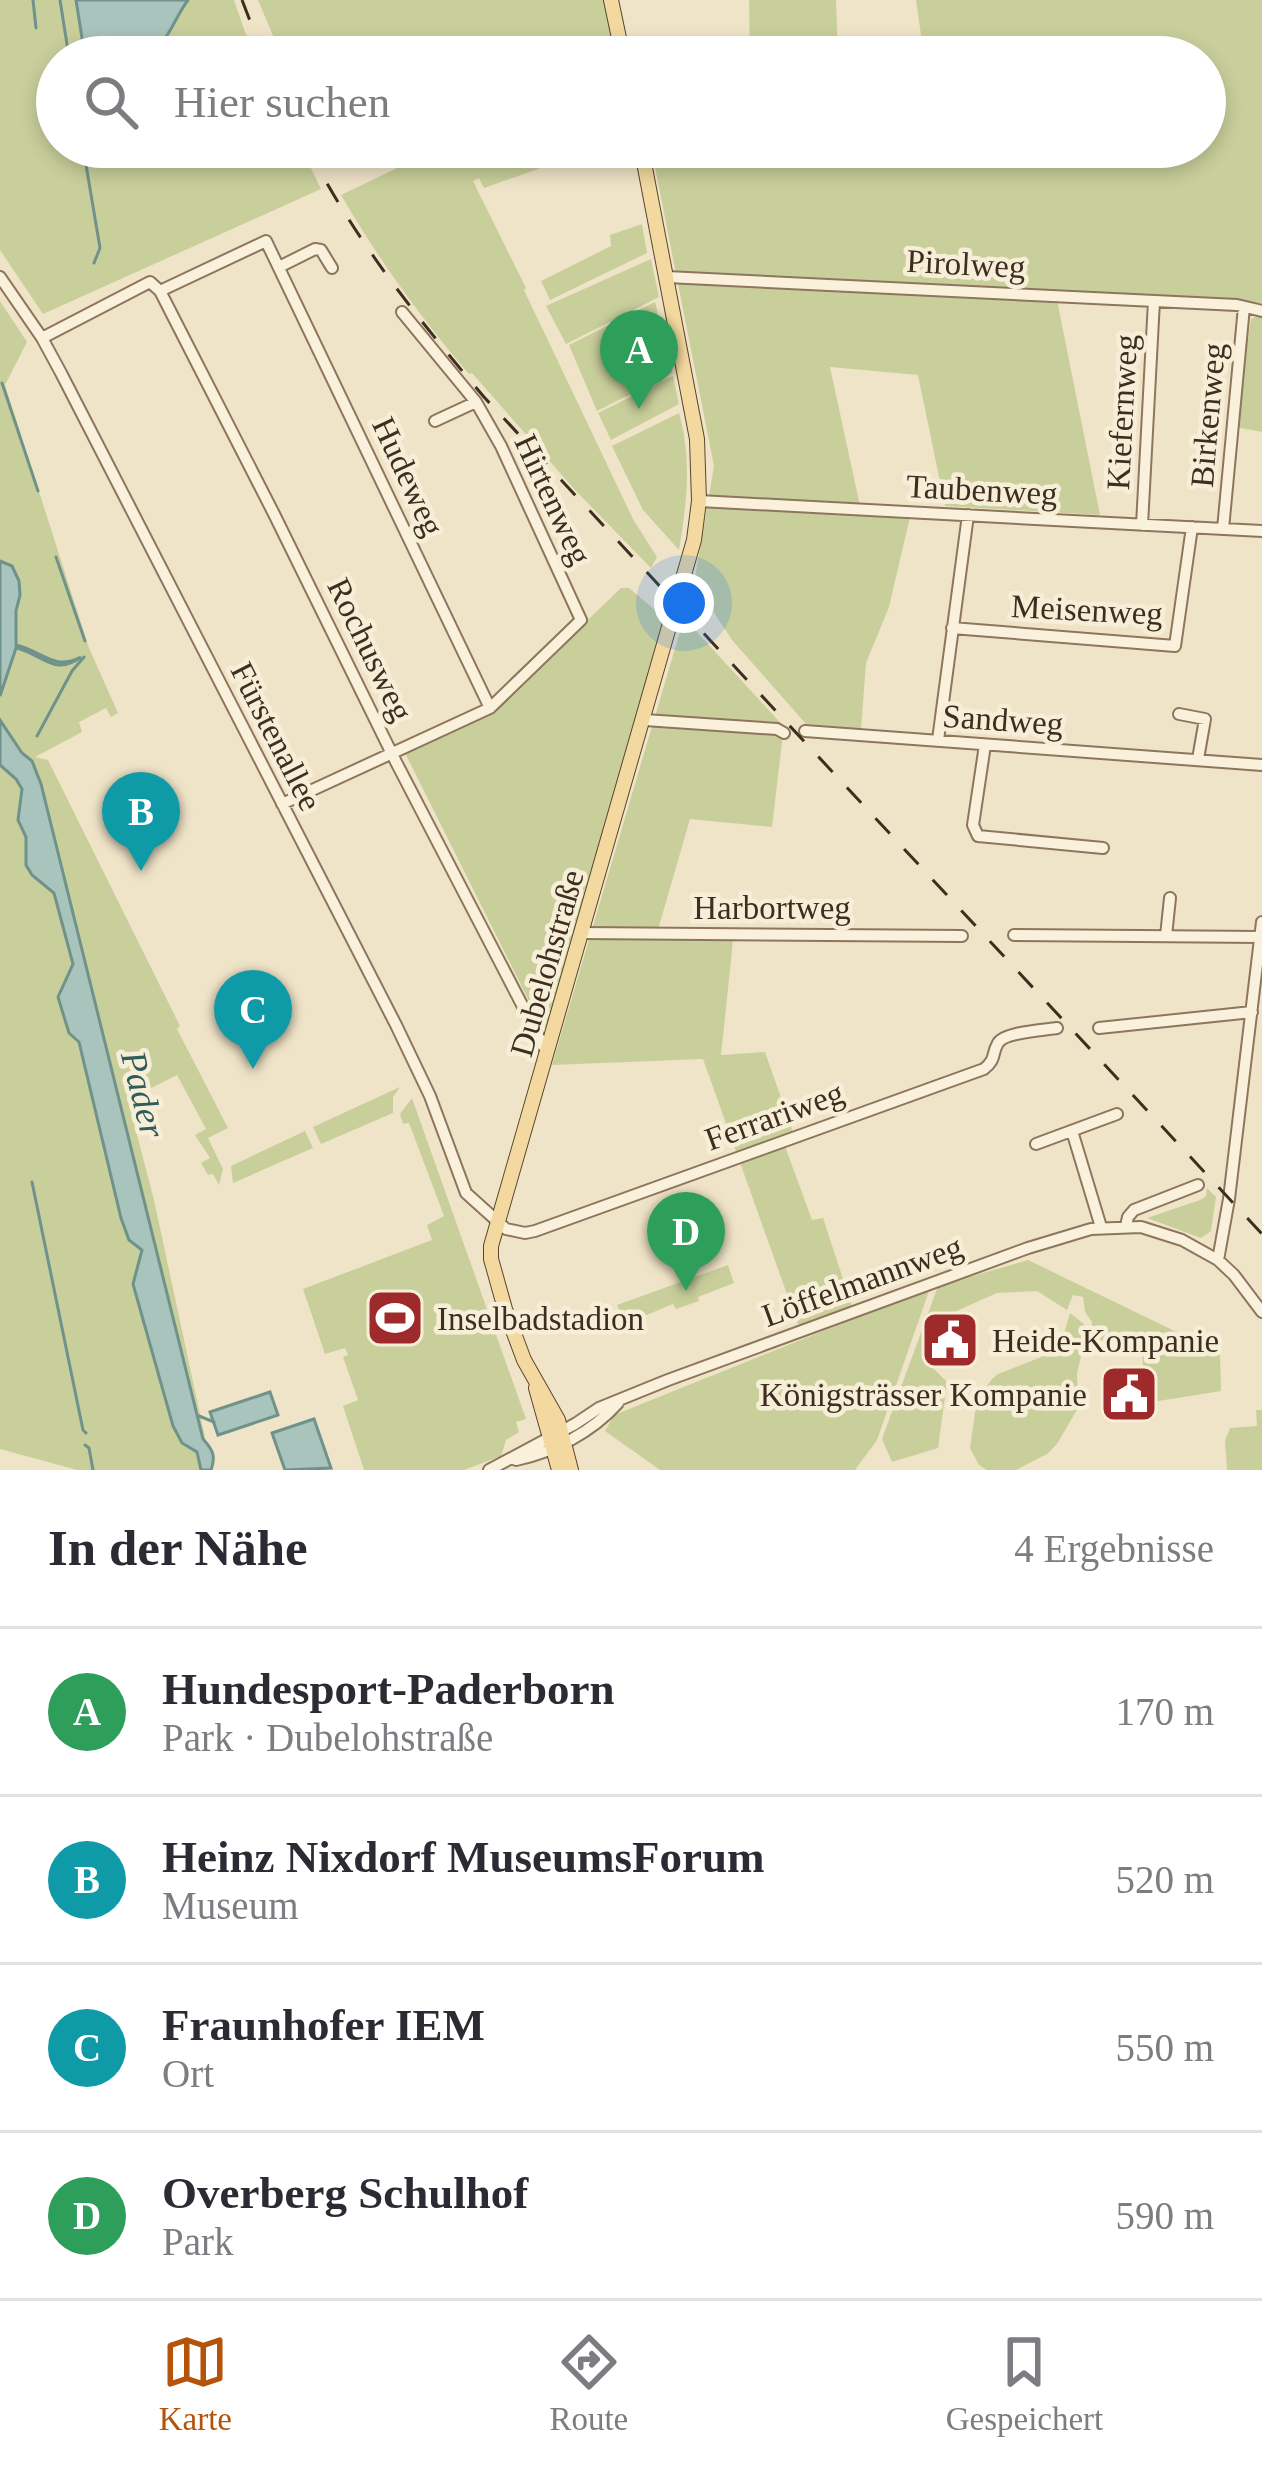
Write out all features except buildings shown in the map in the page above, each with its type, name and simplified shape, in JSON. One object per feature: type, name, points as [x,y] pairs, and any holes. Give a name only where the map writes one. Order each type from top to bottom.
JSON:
[{"type":"main road","points":[[611,0],[619,36]]},
{"type":"main road","name":"Dubelohstraße","points":[[557,1440],[490,1259],[497,1221],[694,540],[699,501],[697,439],[645,168]]},
{"type":"main road","points":[[557,1440],[559,1470]]},
{"type":"main road","points":[[557,1440],[572,1470]]},
{"type":"street","name":"Hudeweg","points":[[160,291],[266,241],[490,708]]},
{"type":"street","points":[[279,268],[315,249],[321,250],[332,268]]},
{"type":"street","name":"Fürstenallee","points":[[0,277],[42,338],[282,804],[430,1096],[466,1193],[497,1221]]},
{"type":"street","name":"Pirolweg","points":[[667,277],[1154,301],[1262,311]]},
{"type":"street","points":[[42,338],[150,282],[160,291]]},
{"type":"street","name":"Rochusweg","points":[[160,291],[548,1054]]},
{"type":"street","name":"Kiefernweg","points":[[1142,525],[1154,301]]},
{"type":"street","name":"Birkenweg","points":[[1223,529],[1244,307]]},
{"type":"street","name":"Hirtenweg","points":[[402,312],[476,402],[581,620],[490,708]]},
{"type":"street","points":[[435,421],[476,402]]},
{"type":"street","name":"Taubenweg","points":[[699,501],[1262,531]]},
{"type":"street","points":[[938,740],[968,515]]},
{"type":"street","name":"Meisenweg","points":[[952,628],[1175,646],[1192,527]]},
{"type":"street","points":[[282,804],[490,708]]},
{"type":"street","points":[[1179,714],[1205,718],[1198,759]]},
{"type":"street","points":[[645,720],[784,733]]},
{"type":"street","name":"Sandweg","points":[[805,731],[1262,765]]},
{"type":"street","points":[[985,745],[973,825],[978,836],[1103,848]]},
{"type":"street","points":[[1166,936],[1171,898]]},
{"type":"street","points":[[1219,1259],[1262,922]]},
{"type":"street","name":"Harbortweg","points":[[582,933],[962,936]]},
{"type":"street","points":[[1015,935],[1261,937]]},
{"type":"street","points":[[1100,1028],[1252,1012]]},
{"type":"street","name":"Ferrariweg","points":[[497,1221],[506,1229],[536,1231],[984,1069],[991,1064],[998,1042],[1007,1036],[1057,1028]]},
{"type":"street","points":[[536,1029],[553,1037]]},
{"type":"street","points":[[1036,1144],[1117,1114]]},
{"type":"street","points":[[1072,1131],[1101,1227]]},
{"type":"street","points":[[1126,1226],[1133,1210],[1198,1185]]},
{"type":"street","name":"Löffelmannweg","points":[[490,1470],[605,1417],[620,1401],[668,1380],[1028,1248],[1101,1227],[1126,1226],[1174,1237],[1219,1259],[1262,1312]]},
{"type":"green space","points":[[0,0],[76,0],[82,36],[36,36],[36,168],[311,168],[321,189],[43,314],[0,250]]},
{"type":"green space","points":[[189,0],[234,0],[247,36],[167,36]]},
{"type":"green space","points":[[258,0],[604,0],[613,36],[273,36]]},
{"type":"green space","points":[[749,0],[836,0],[837,36],[750,36]]},
{"type":"green space","points":[[916,0],[1262,0],[1262,303],[1055,290],[1100,515],[945,506],[918,375],[830,367],[862,515],[910,517],[889,607],[866,663],[861,729],[806,724],[693,590],[714,466],[655,168],[1226,168],[1226,36],[921,36]]},
{"type":"green space","points":[[397,168],[541,168],[484,188],[479,178],[473,181],[633,519],[657,557],[651,568],[451,353],[385,265],[341,195]]},
{"type":"green space","points":[[642,224],[647,253],[550,300],[541,281],[611,246],[610,235]]},
{"type":"green space","points":[[651,259],[659,297],[566,344],[546,306]]},
{"type":"green space","points":[[0,301],[27,342],[5,385],[89,648],[118,713],[111,717],[106,708],[79,722],[82,732],[35,757],[48,760],[228,1128],[208,1138],[223,1169],[219,1185],[201,1163],[210,1158],[195,1135],[206,1129],[177,1075],[128,1100],[212,1470],[77,1470],[0,1449],[0,696],[15,651],[20,595],[7,562],[0,561]]},
{"type":"green space","points":[[655,302],[672,373],[597,411],[569,345]]},
{"type":"green space","points":[[1262,317],[1262,432],[1235,427],[1251,319]]},
{"type":"green space","points":[[673,376],[679,404],[611,440],[598,413]]},
{"type":"green space","points":[[679,413],[687,481],[679,550],[643,510],[612,446]]},
{"type":"green space","points":[[621,588],[629,588],[668,621],[550,1029],[541,1025],[405,753],[491,713]]},
{"type":"green space","points":[[684,618],[787,730],[772,827],[690,819],[655,940],[733,941],[721,1055],[765,1052],[793,1132],[782,1138],[812,1220],[823,1218],[852,1306],[798,1325],[703,1059],[552,1065]]},
{"type":"green space","points":[[400,1087],[393,1097],[393,1113],[321,1144],[313,1127]]},
{"type":"green space","name":"Inselbadstadion","points":[[412,1098],[526,1419],[516,1422],[519,1432],[506,1440],[501,1456],[464,1470],[364,1470],[343,1406],[358,1400],[343,1357],[348,1355],[345,1348],[325,1354],[303,1289],[432,1240],[427,1225],[444,1216],[409,1123],[403,1124],[400,1114]]},
{"type":"green space","points":[[305,1131],[313,1148],[233,1183],[231,1166]]},
{"type":"green space","points":[[1207,1188],[1216,1197],[1211,1231],[1201,1238],[1147,1218],[1200,1200]]},
{"type":"green space","points":[[1028,1260],[1220,1353],[1221,1391],[1146,1403],[1142,1354],[1090,1337],[1092,1322],[1083,1297],[1073,1295],[1067,1310],[1037,1291],[997,1293],[952,1313],[934,1342],[927,1362],[947,1382],[938,1448],[892,1462],[882,1439],[938,1286]]},
{"type":"green space","points":[[728,1265],[734,1283],[698,1297],[699,1301],[676,1309],[673,1304],[625,1324],[617,1305]]},
{"type":"green space","points":[[930,1288],[877,1440],[855,1470],[660,1470],[605,1431],[614,1415]]},
{"type":"green space","points":[[1070,1313],[1084,1324],[1078,1408],[1047,1454],[1016,1470],[987,1470],[970,1448],[980,1397],[998,1374],[1059,1350]]},
{"type":"green space","points":[[1256,1410],[1262,1410],[1262,1470],[1227,1470],[1225,1441],[1230,1428],[1257,1426]]},
{"type":"water","points":[[76,0],[188,0],[167,36],[82,36]]},
{"type":"water","points":[[0,561],[12,566],[19,581],[16,645],[55,661],[81,657],[72,663],[56,665],[16,648],[0,696]]},
{"type":"water","points":[[0,720],[32,761],[41,784],[203,1439],[213,1453],[211,1470],[201,1470],[197,1452],[182,1443],[173,1426],[133,1284],[142,1250],[129,1240],[121,1218],[79,1042],[69,1033],[58,997],[73,964],[54,893],[26,865],[26,837],[18,820],[22,789],[0,765]]},
{"type":"water","points":[[270,1392],[278,1415],[218,1435],[210,1412]]},
{"type":"water","points":[[314,1419],[331,1468],[285,1470],[272,1433]]},
{"type":"waterway","points":[[33,0],[36,28]]},
{"type":"waterway","points":[[60,0],[66,36]]},
{"type":"waterway","points":[[87,168],[100,248],[94,263]]},
{"type":"waterway","points":[[2,383],[38,491]]},
{"type":"waterway","points":[[56,557],[85,641]]},
{"type":"waterway","points":[[37,736],[84,657]]},
{"type":"waterway","points":[[32,1182],[86,1433]]},
{"type":"waterway","points":[[199,1416],[214,1422]]},
{"type":"waterway","points":[[85,1445],[93,1470]]},
{"type":"railway","points":[[242,0],[256,36]]},
{"type":"railway","points":[[319,168],[388,277],[484,397],[1262,1234]]},
{"type":"place","name":"Hundesport-Paderborn","points":[[639,409]]},
{"type":"place","name":"Heinz Nixdorf MuseumsForum","points":[[141,871]]},
{"type":"place","name":"Fraunhofer IEM","points":[[253,1069]]},
{"type":"place","name":"Overberg Schulhof","points":[[686,1291]]},
{"type":"place","name":"Inselbadstadion","points":[[395,1318]]},
{"type":"place","name":"Heide-Kompanie","points":[[950,1340]]},
{"type":"place","name":"Königsträsser Kompanie","points":[[1129,1394]]},
{"type":"water label","name":"Pader","points":[[144,1094]]}]
